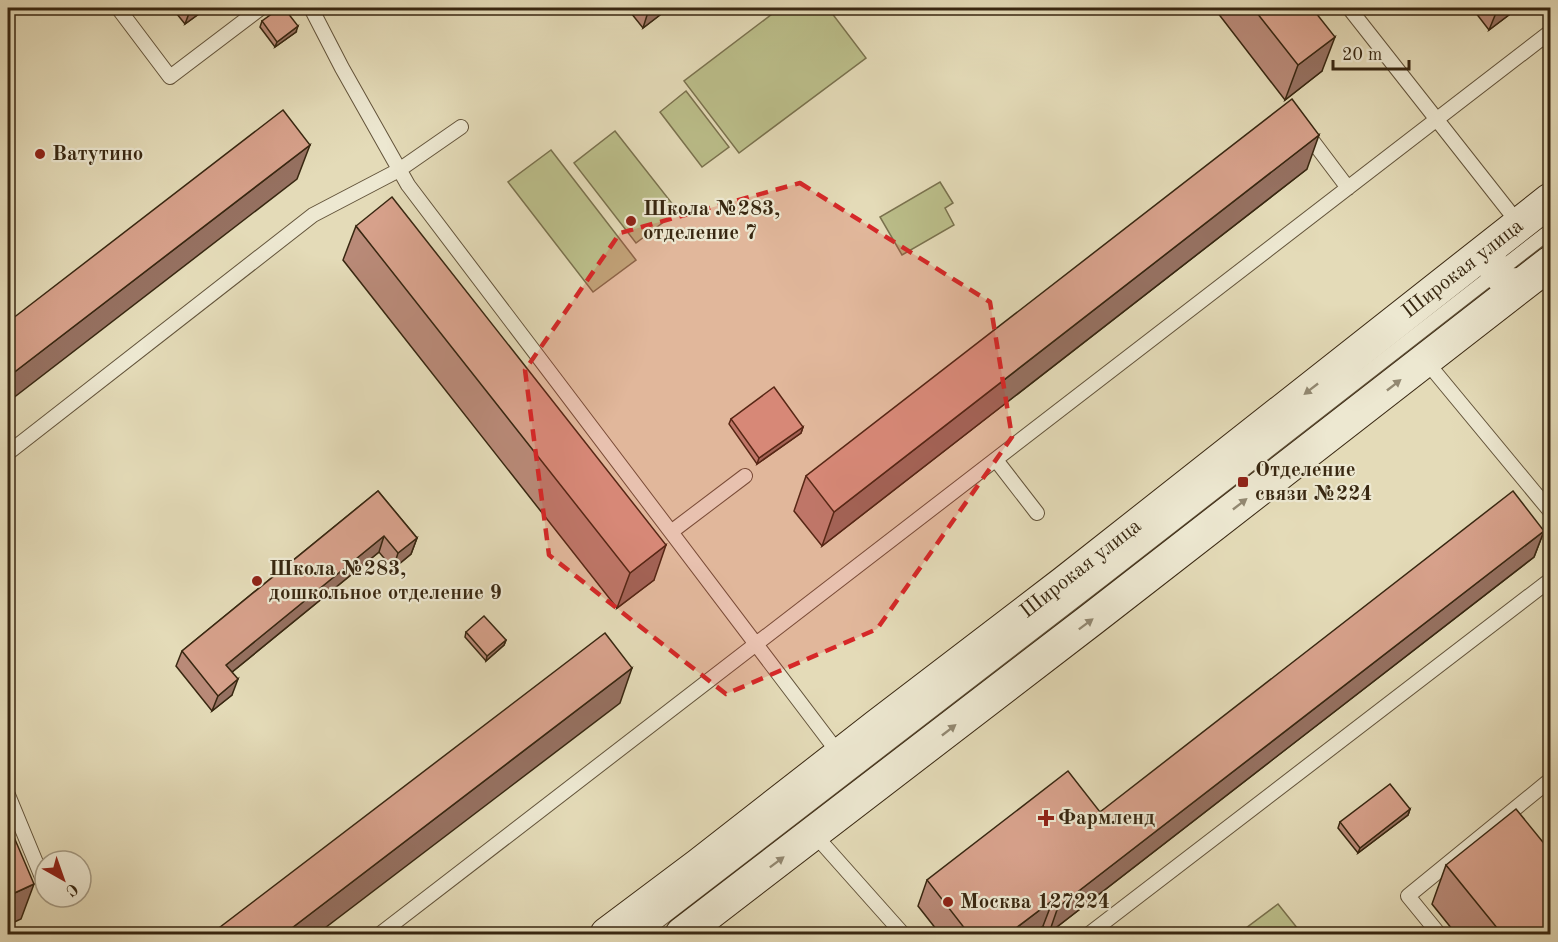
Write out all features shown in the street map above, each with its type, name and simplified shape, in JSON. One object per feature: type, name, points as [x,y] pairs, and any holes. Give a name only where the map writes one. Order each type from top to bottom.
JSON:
[{"type":"main road","name":"Широкая улица","points":[[607,934],[840,755],[1026,624],[1523,231],[1551,200]]},
{"type":"main road","points":[[682,934],[1541,270]]},
{"type":"main road","points":[[1026,624],[1047,636],[1048,645],[1045,653],[1039,659]]},
{"type":"street","points":[[1523,231],[1494,247],[1491,256],[1492,266],[1504,280],[1513,283],[1523,282],[1541,270]]},
{"type":"lane","points":[[118,8],[170,76],[261,8]]},
{"type":"lane","points":[[311,8],[408,185],[840,755]]},
{"type":"lane","points":[[1349,8],[1523,231]]},
{"type":"lane","points":[[380,934],[1551,32]]},
{"type":"lane","points":[[8,453],[313,215],[399,170],[461,127]]},
{"type":"lane","points":[[1302,127],[1348,188]]},
{"type":"lane","name":"Широкая улица","points":[[641,934],[1026,624],[1496,273],[1523,231]]},
{"type":"lane","points":[[1425,360],[1551,511]]},
{"type":"lane","points":[[996,460],[1037,513]]},
{"type":"lane","points":[[671,532],[745,476]]},
{"type":"lane","points":[[1089,934],[1551,580]]},
{"type":"lane","points":[[1439,934],[1408,896],[1511,819],[1551,780]]},
{"type":"lane","points":[[8,795],[33,855]]},
{"type":"lane","points":[[814,834],[903,934]]},
{"type":"highlighted area","points":[[800,183],[990,302],[1012,437],[877,629],[726,694],[549,555],[525,370],[620,233]]},
{"type":"green space","points":[[780,8],[828,8],[866,58],[739,153],[684,81]]},
{"type":"green space","points":[[686,91],[729,147],[702,167],[660,112]]},
{"type":"green space","points":[[615,131],[678,211],[636,243],[574,163]]},
{"type":"green space","points":[[551,150],[636,260],[593,292],[508,182]]},
{"type":"green space","points":[[940,182],[953,203],[945,208],[954,225],[902,255],[880,217]]},
{"type":"green space","points":[[1278,904],[1302,934],[1238,934]]},
{"type":"building","points":[[280,8],[284,8],[298,26],[277,42],[262,21]]},
{"type":"building","points":[[1253,8],[1312,8],[1335,37],[1298,65]]},
{"type":"building","points":[[1292,99],[1319,135],[834,512],[806,476]]},
{"type":"building","points":[[283,110],[310,145],[8,377],[8,322]]},
{"type":"building","points":[[392,197],[666,545],[630,573],[356,226]]},
{"type":"building","points":[[774,387],[803,427],[759,458],[731,419]]},
{"type":"building","points":[[378,491],[417,538],[398,553],[384,536],[226,665],[238,679],[218,696],[182,651]]},
{"type":"building","points":[[1513,491],[1544,531],[1058,907],[1053,900],[1008,934],[969,934],[927,880],[1068,771],[1100,812]]},
{"type":"building","points":[[484,616],[506,640],[487,656],[466,632]]},
{"type":"building","points":[[605,633],[632,668],[284,934],[211,934]]},
{"type":"building","points":[[1390,784],[1410,809],[1360,848],[1340,822]]},
{"type":"building","points":[[1516,809],[1551,852],[1551,934],[1502,934],[1446,865]]},
{"type":"building","points":[[8,823],[33,884],[8,896]]},
{"type":"place","name":"Ватутино","points":[[40,154]]},
{"type":"place","name":"Школа №283, отделение 7","points":[[631,221]]},
{"type":"place","name":"Отделение связи №224","points":[[1243,482]]},
{"type":"place","name":"Школа №283, дошкольное отделение 9","points":[[257,581]]},
{"type":"place","name":"Фармленд","points":[[1046,818]]},
{"type":"place","name":"Москва 127224","points":[[948,902]]}]
